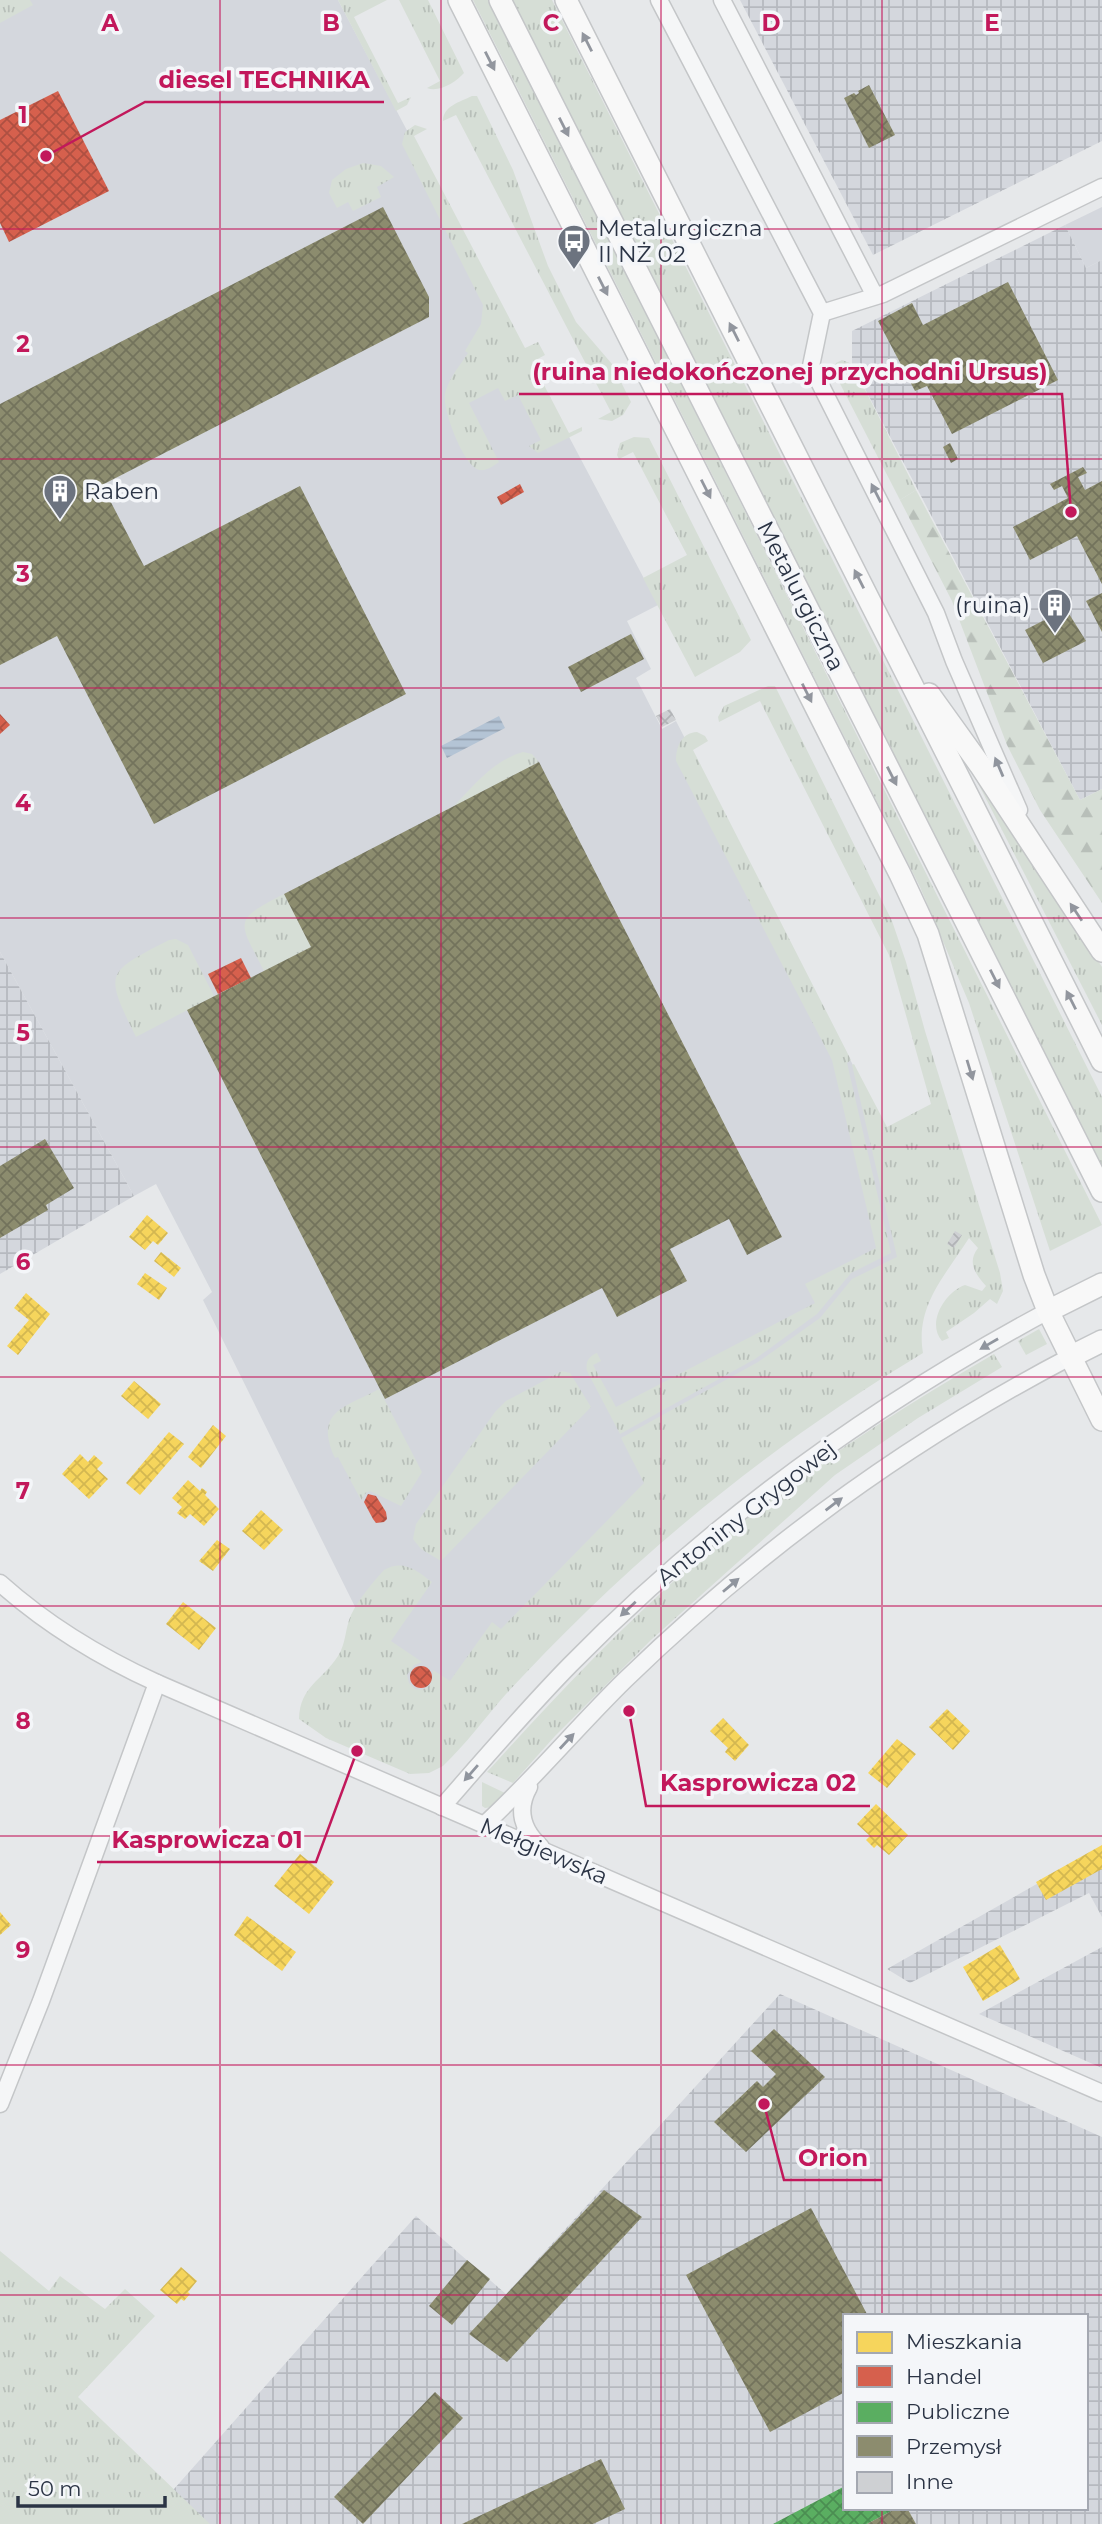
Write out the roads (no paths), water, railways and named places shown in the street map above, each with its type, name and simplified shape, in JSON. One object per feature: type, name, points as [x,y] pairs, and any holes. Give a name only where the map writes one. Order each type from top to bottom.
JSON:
[{"type":"main road","points":[[459,0],[922,922],[1034,1275],[1048,1311],[1102,1420]]},
{"type":"main road","name":"Metalurgiczna","points":[[500,0],[1102,1191]]},
{"type":"main road","points":[[566,0],[1102,1061]]},
{"type":"main road","points":[[890,640],[979,765],[1102,951]]},
{"type":"main road","name":"Antoniny Grygowej","points":[[1048,1311],[1099,1285]]},
{"type":"main road","name":"Antoniny Grygowej","points":[[1070,1357],[1102,1340]]},
{"type":"street","points":[[659,0],[822,313],[811,366],[936,613],[1006,783],[1049,873]]},
{"type":"street","points":[[722,0],[875,296]]},
{"type":"street","points":[[822,313],[875,296],[1102,187]]},
{"type":"street","name":"Antoniny Grygowej","points":[[442,1807],[570,1664],[712,1535],[855,1428],[945,1369],[1048,1311]]},
{"type":"street","name":"Antoniny Grygowej","points":[[485,1825],[635,1671],[780,1545],[852,1490],[936,1434],[1020,1382],[1070,1357]]},
{"type":"street","name":"Mełgiewska","points":[[0,1583],[65,1633],[109,1660],[157,1683],[1102,2093]]},
{"type":"street","points":[[0,2104],[37,2013],[157,1683]]},
{"type":"street","points":[[537,1773],[524,1795],[521,1809],[526,1830],[545,1852]]},
{"type":"water","points":[[499,716],[505,728],[447,758],[441,746]]},
{"type":"place","name":"diesel TECHNIKA","points":[[46,156]]},
{"type":"place","name":"Metalurgiczna II NŻ 02","points":[[574,271]]},
{"type":"place","name":"(ruina niedokończonej przychodni Ursus)","points":[[1071,512]]},
{"type":"place","name":"Raben","points":[[60,521]]},
{"type":"place","name":"(ruina)","points":[[1055,635]]},
{"type":"place","name":"Kasprowicza 02","points":[[629,1711]]},
{"type":"place","name":"Kasprowicza 01","points":[[357,1751]]},
{"type":"place","name":"Orion","points":[[764,2104]]}]
